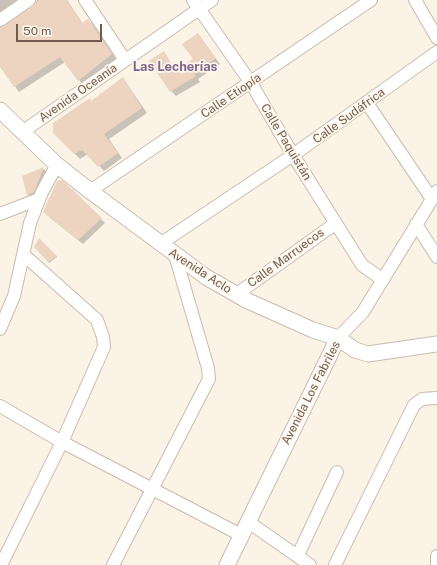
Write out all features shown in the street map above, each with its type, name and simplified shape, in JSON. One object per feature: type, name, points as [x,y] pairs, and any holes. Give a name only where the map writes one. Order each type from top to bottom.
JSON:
[{"type":"street","points":[[0,20],[29,0]]},
{"type":"street","points":[[85,0],[125,60]]},
{"type":"street","name":"Avenida Oceanía","points":[[22,132],[125,60],[196,5],[212,0]]},
{"type":"street","name":"Calle Etiopía","points":[[90,191],[371,0]]},
{"type":"street","points":[[415,0],[437,38]]},
{"type":"street","name":"Calle Paquistán","points":[[196,5],[251,83],[293,155],[362,265],[383,280]]},
{"type":"street","name":"Calle Sudáfrica","points":[[160,244],[293,155],[437,52]]},
{"type":"street","points":[[367,102],[434,195]]},
{"type":"street","name":"Avenida Aclo","points":[[0,110],[58,165],[90,191],[206,277],[237,294],[313,330],[338,338],[355,350],[368,354],[437,344]]},
{"type":"street","points":[[0,328],[14,296],[30,223],[39,199],[58,165]]},
{"type":"street","name":"Avenida Los Fabriles","points":[[227,565],[240,535],[338,338],[363,312],[434,195]]},
{"type":"street","points":[[0,214],[39,199]]},
{"type":"street","name":"Calle Marruecos","points":[[237,294],[336,223]]},
{"type":"street","points":[[416,224],[437,257]]},
{"type":"street","points":[[1,565],[62,442],[104,347],[103,337],[97,320],[24,255]]},
{"type":"street","points":[[113,565],[209,379],[208,368],[175,255]]},
{"type":"street","points":[[335,565],[414,405],[422,399],[437,398]]},
{"type":"street","points":[[0,406],[62,442],[240,535]]},
{"type":"street","points":[[298,555],[337,472]]},
{"type":"street","points":[[247,521],[298,555],[310,565]]},
{"type":"street","points":[[437,556],[437,565]]},
{"type":"building","points":[[39,0],[66,0],[82,23],[88,19],[112,54],[78,81],[60,57],[14,87],[0,67],[0,27],[33,6]]},
{"type":"building","points":[[198,33],[216,58],[194,73],[196,76],[170,92],[149,61],[164,51],[175,71],[193,59],[182,44]]},
{"type":"building","points":[[123,77],[142,108],[104,134],[118,153],[98,167],[82,150],[74,154],[53,133],[53,123],[90,98],[91,101]]},
{"type":"building","points":[[44,167],[34,192],[27,195],[22,176]]},
{"type":"building","points":[[62,180],[102,218],[78,240],[43,212],[57,181]]},
{"type":"building","points":[[39,238],[57,256],[48,262],[34,247]]},
{"type":"district","name":"Las Lecherías","points":[[175,67]]}]
